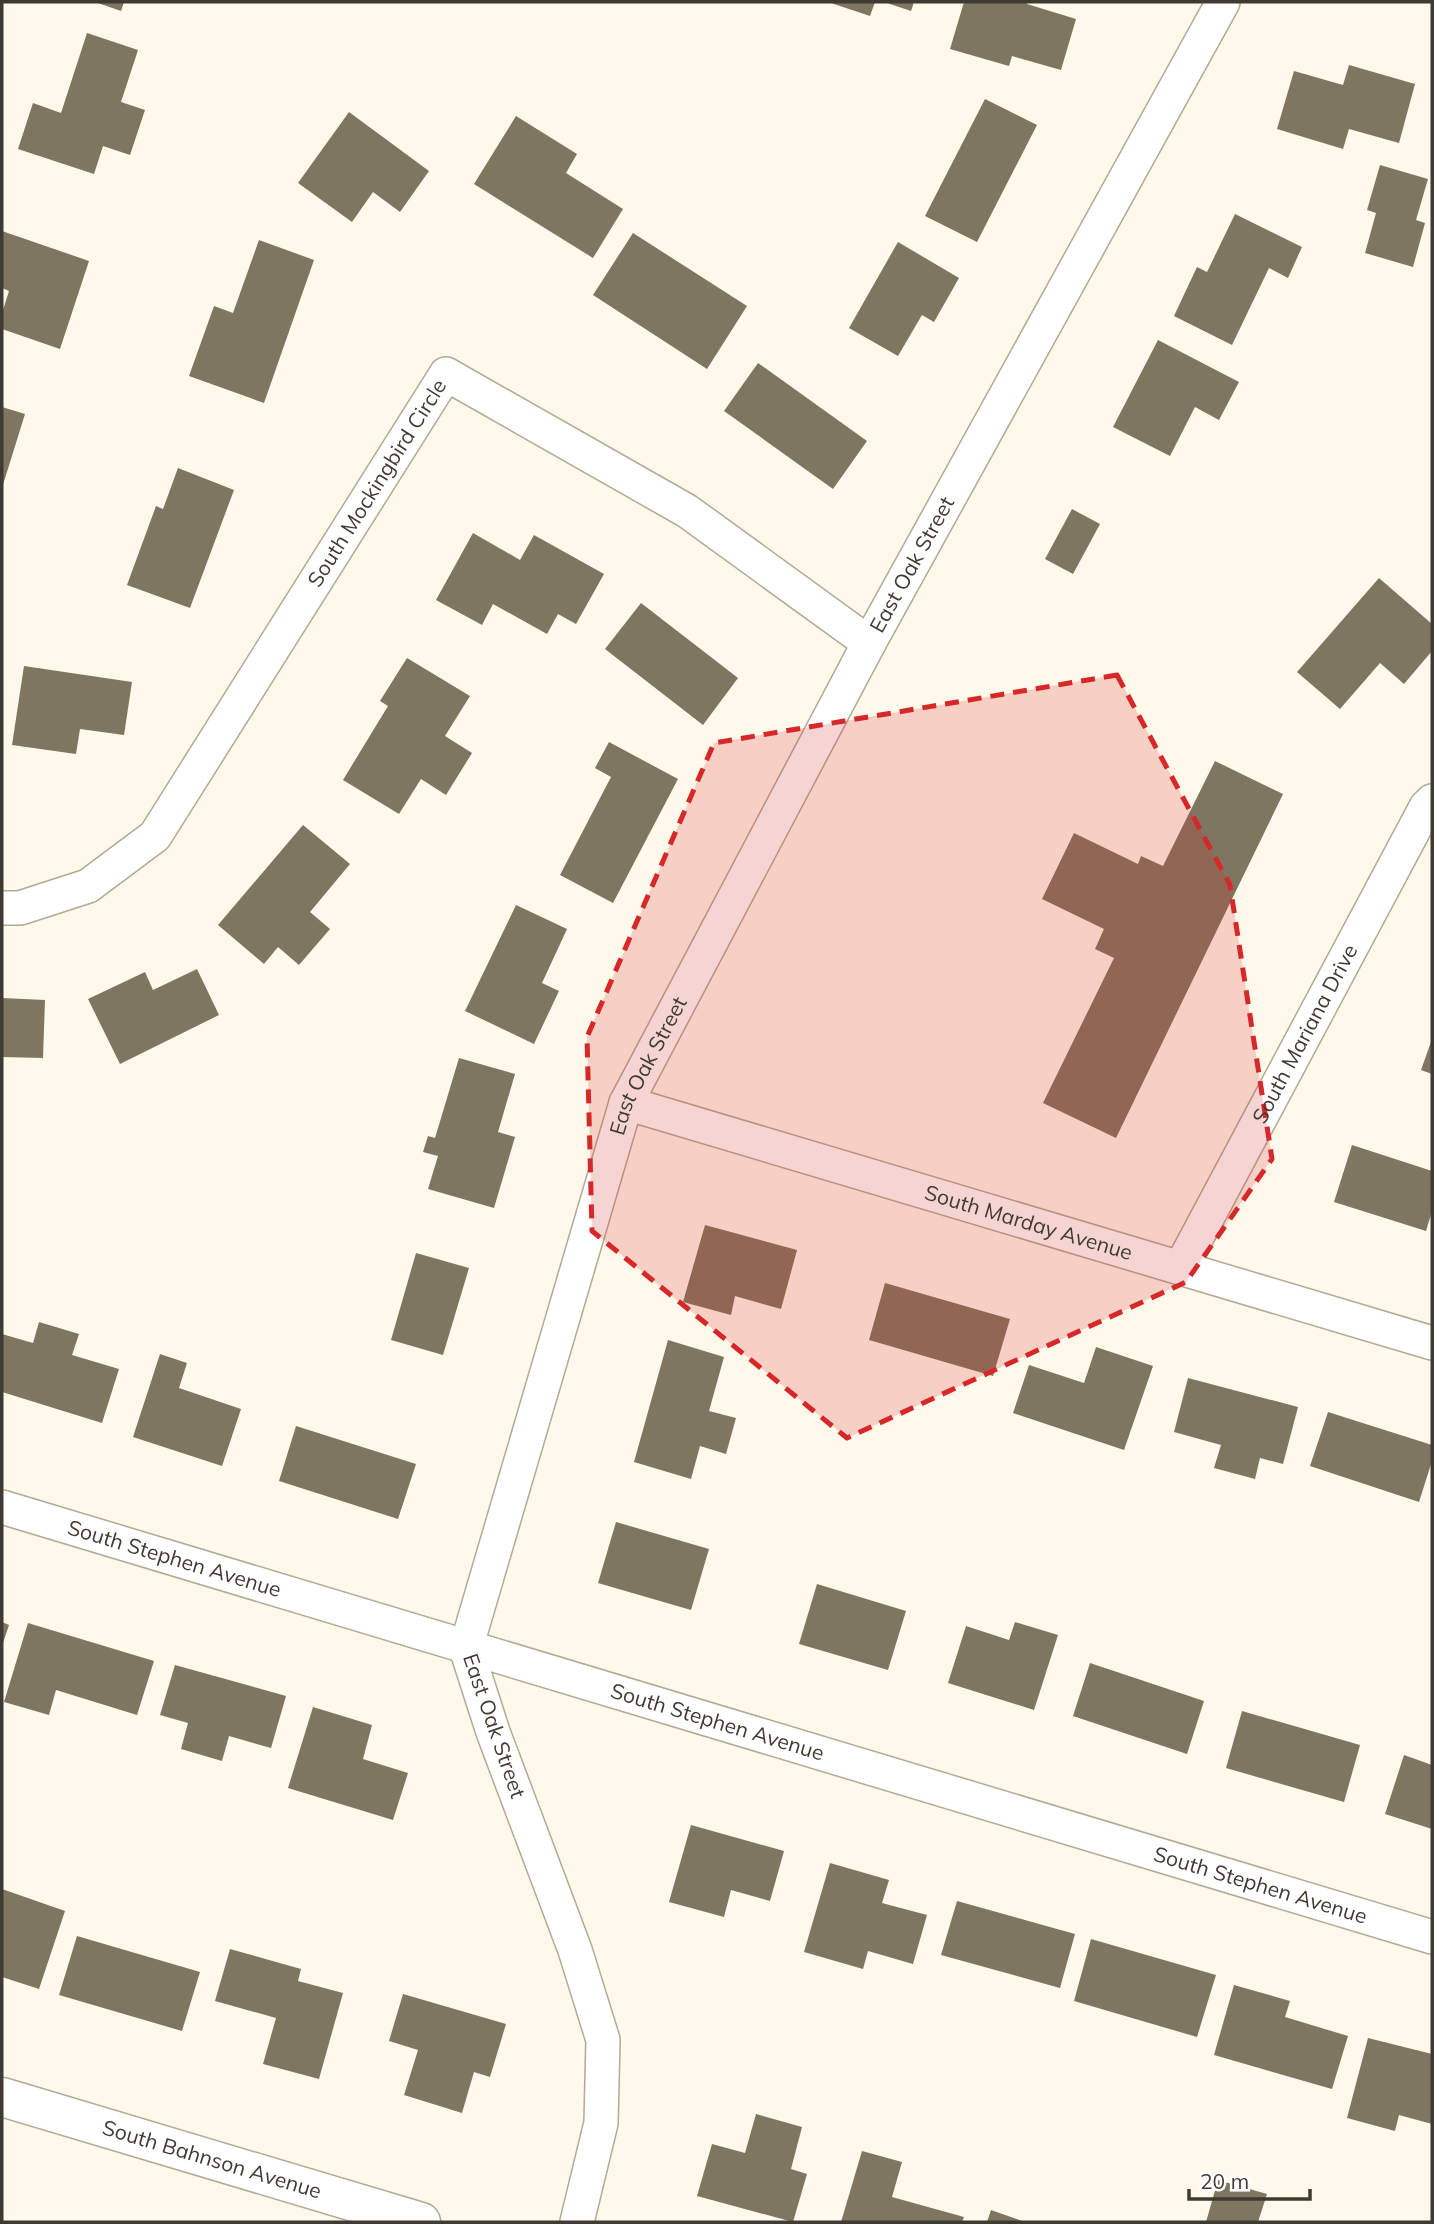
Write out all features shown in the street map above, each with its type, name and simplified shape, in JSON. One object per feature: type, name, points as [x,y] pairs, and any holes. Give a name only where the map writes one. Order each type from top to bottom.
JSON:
[{"type":"street","name":"East Oak Street","points":[[577,2222],[601,2123],[603,2040],[576,1950],[493,1732],[466,1648],[626,1102],[869,643],[1223,2]]},
{"type":"street","name":"South Mockingbird Circle","points":[[2,908],[20,908],[88,886],[155,836],[446,374],[687,511],[869,643]]},
{"type":"street","name":"South Mariana Drive","points":[[1181,1267],[1426,807],[1432,801]]},
{"type":"street","name":"South Marday Avenue","points":[[626,1102],[1432,1343]]},
{"type":"street","name":"South Stephen Avenue","points":[[2,1507],[1432,1937]]},
{"type":"street","name":"South Bahnson Avenue","points":[[2,2097],[421,2222]]},
{"type":"highlighted area","points":[[1117,675],[1230,885],[1272,1159],[1186,1282],[847,1438],[592,1231],[587,1037],[714,743]]},
{"type":"building","points":[[95,2],[124,2],[121,11]]},
{"type":"building","points":[[828,2],[875,2],[870,16]]},
{"type":"building","points":[[884,2],[914,2],[911,11]]},
{"type":"building","points":[[964,2],[1027,2],[1076,19],[1061,70],[1012,56],[1009,66],[950,49]]},
{"type":"building","points":[[87,33],[138,50],[121,102],[145,110],[130,155],[103,146],[94,174],[18,149],[33,103],[61,113]]},
{"type":"building","points":[[1349,65],[1415,84],[1399,143],[1349,129],[1343,149],[1277,129],[1294,71],[1343,85]]},
{"type":"building","points":[[985,99],[1037,125],[977,242],[925,216]]},
{"type":"building","points":[[349,112],[429,171],[400,212],[373,192],[352,222],[298,183]]},
{"type":"building","points":[[516,116],[577,154],[566,173],[623,209],[593,258],[474,184]]},
{"type":"building","points":[[1380,165],[1428,179],[1416,220],[1425,223],[1413,267],[1365,253],[1376,213],[1367,210]]},
{"type":"building","points":[[1235,214],[1302,247],[1288,278],[1269,268],[1232,345],[1174,316],[1197,267],[1207,272]]},
{"type":"building","points":[[2,231],[89,261],[60,349],[2,329],[2,313],[9,291],[2,288]]},
{"type":"building","points":[[633,233],[747,306],[707,369],[593,295]]},
{"type":"building","points":[[259,240],[314,260],[264,403],[189,376],[214,306],[233,313]]},
{"type":"building","points":[[898,242],[959,278],[934,322],[922,315],[898,356],[849,328]]},
{"type":"building","points":[[1158,340],[1239,382],[1219,420],[1195,407],[1170,456],[1113,427]]},
{"type":"building","points":[[758,363],[867,441],[833,489],[724,411]]},
{"type":"building","points":[[2,407],[25,414],[2,488]]},
{"type":"building","points":[[178,468],[234,490],[190,608],[127,585],[156,506],[163,509]]},
{"type":"building","points":[[1072,509],[1100,524],[1073,574],[1045,559]]},
{"type":"building","points":[[473,533],[520,560],[534,535],[604,574],[576,624],[558,614],[547,634],[493,604],[482,625],[436,600]]},
{"type":"building","points":[[1379,578],[1432,624],[1432,651],[1404,684],[1380,663],[1340,709],[1297,672]]},
{"type":"building","points":[[641,603],[738,678],[703,725],[605,649]]},
{"type":"building","points":[[407,658],[470,696],[445,736],[472,753],[446,795],[421,779],[399,814],[343,780],[388,706],[380,701]]},
{"type":"building","points":[[24,666],[132,682],[124,735],[80,729],[76,754],[12,745]]},
{"type":"building","points":[[609,742],[678,779],[613,903],[560,875],[611,777],[595,768]]},
{"type":"building","points":[[1215,761],[1283,794],[1116,1138],[1043,1103],[1114,958],[1095,949],[1104,929],[1042,899],[1074,833],[1138,864],[1141,856],[1163,866]]},
{"type":"building","points":[[303,825],[350,864],[310,912],[330,929],[299,965],[278,947],[264,964],[218,925]]},
{"type":"building","points":[[516,905],[567,929],[542,983],[559,991],[534,1044],[465,1011]]},
{"type":"building","points":[[197,969],[219,1015],[120,1064],[88,999],[145,972],[153,990]]},
{"type":"building","points":[[2,998],[45,1000],[43,1058],[2,1057]]},
{"type":"building","points":[[1432,1039],[1432,1074],[1421,1070]]},
{"type":"building","points":[[459,1058],[515,1074],[498,1132],[515,1137],[494,1208],[428,1189],[438,1156],[423,1152],[428,1136],[435,1138]]},
{"type":"building","points":[[1352,1145],[1432,1171],[1432,1211],[1426,1231],[1334,1202]]},
{"type":"building","points":[[705,1225],[797,1250],[781,1309],[735,1296],[731,1315],[683,1302]]},
{"type":"building","points":[[416,1253],[469,1268],[443,1355],[391,1340]]},
{"type":"building","points":[[885,1283],[1010,1319],[993,1376],[869,1340]]},
{"type":"building","points":[[39,1322],[79,1334],[72,1355],[119,1369],[102,1423],[2,1392],[2,1334],[33,1343]]},
{"type":"building","points":[[668,1340],[724,1357],[709,1411],[736,1418],[726,1454],[700,1446],[691,1479],[634,1462]]},
{"type":"building","points":[[1096,1347],[1153,1366],[1124,1450],[1013,1413],[1029,1365],[1084,1383]]},
{"type":"building","points":[[160,1354],[187,1363],[179,1388],[241,1409],[222,1466],[133,1437]]},
{"type":"building","points":[[1188,1378],[1298,1407],[1283,1464],[1260,1458],[1255,1479],[1214,1468],[1221,1445],[1174,1432]]},
{"type":"building","points":[[1328,1412],[1432,1445],[1432,1461],[1419,1502],[1310,1466]]},
{"type":"building","points":[[296,1426],[416,1464],[398,1519],[279,1481]]},
{"type":"building","points":[[616,1522],[709,1549],[691,1610],[598,1583]]},
{"type":"building","points":[[817,1584],[906,1611],[888,1670],[799,1644]]},
{"type":"building","points":[[2,1622],[9,1625],[2,1646]]},
{"type":"building","points":[[1015,1622],[1058,1635],[1034,1710],[948,1683],[966,1626],[1009,1640]]},
{"type":"building","points":[[28,1623],[154,1661],[137,1715],[56,1690],[49,1715],[4,1702]]},
{"type":"building","points":[[1090,1663],[1204,1701],[1187,1754],[1073,1716]]},
{"type":"building","points":[[175,1665],[286,1696],[271,1748],[229,1736],[222,1761],[181,1749],[188,1723],[160,1715]]},
{"type":"building","points":[[313,1707],[372,1725],[363,1759],[408,1773],[393,1820],[288,1788]]},
{"type":"building","points":[[1242,1711],[1360,1745],[1344,1802],[1226,1768]]},
{"type":"building","points":[[1404,1755],[1432,1765],[1432,1829],[1385,1814]]},
{"type":"building","points":[[691,1825],[784,1851],[770,1901],[731,1890],[724,1917],[669,1902]]},
{"type":"building","points":[[830,1863],[889,1880],[882,1903],[927,1915],[913,1964],[868,1951],[863,1969],[804,1952]]},
{"type":"building","points":[[2,1889],[65,1911],[39,1989],[2,1977]]},
{"type":"building","points":[[957,1901],[1075,1934],[1060,1988],[941,1955]]},
{"type":"building","points":[[77,1936],[200,1972],[182,2031],[59,1995]]},
{"type":"building","points":[[1091,1939],[1216,1975],[1197,2037],[1074,2001]]},
{"type":"building","points":[[230,1949],[301,1969],[298,1981],[343,1993],[319,2079],[263,2064],[276,2018],[215,2001]]},
{"type":"building","points":[[1234,1985],[1290,2001],[1285,2017],[1348,2036],[1332,2089],[1214,2055]]},
{"type":"building","points":[[403,1994],[506,2024],[490,2077],[474,2072],[462,2113],[404,2095],[418,2050],[389,2041]]},
{"type":"building","points":[[1368,2038],[1432,2054],[1432,2124],[1399,2115],[1395,2131],[1347,2118]]},
{"type":"building","points":[[756,2114],[802,2127],[791,2169],[807,2174],[793,2222],[697,2196],[712,2144],[745,2153]]},
{"type":"building","points":[[862,2151],[902,2162],[892,2197],[964,2217],[962,2222],[841,2222]]},
{"type":"building","points":[[1218,2180],[1267,2194],[1258,2222],[1206,2222]]},
{"type":"building","points":[[991,2210],[1025,2222],[987,2222]]}]
